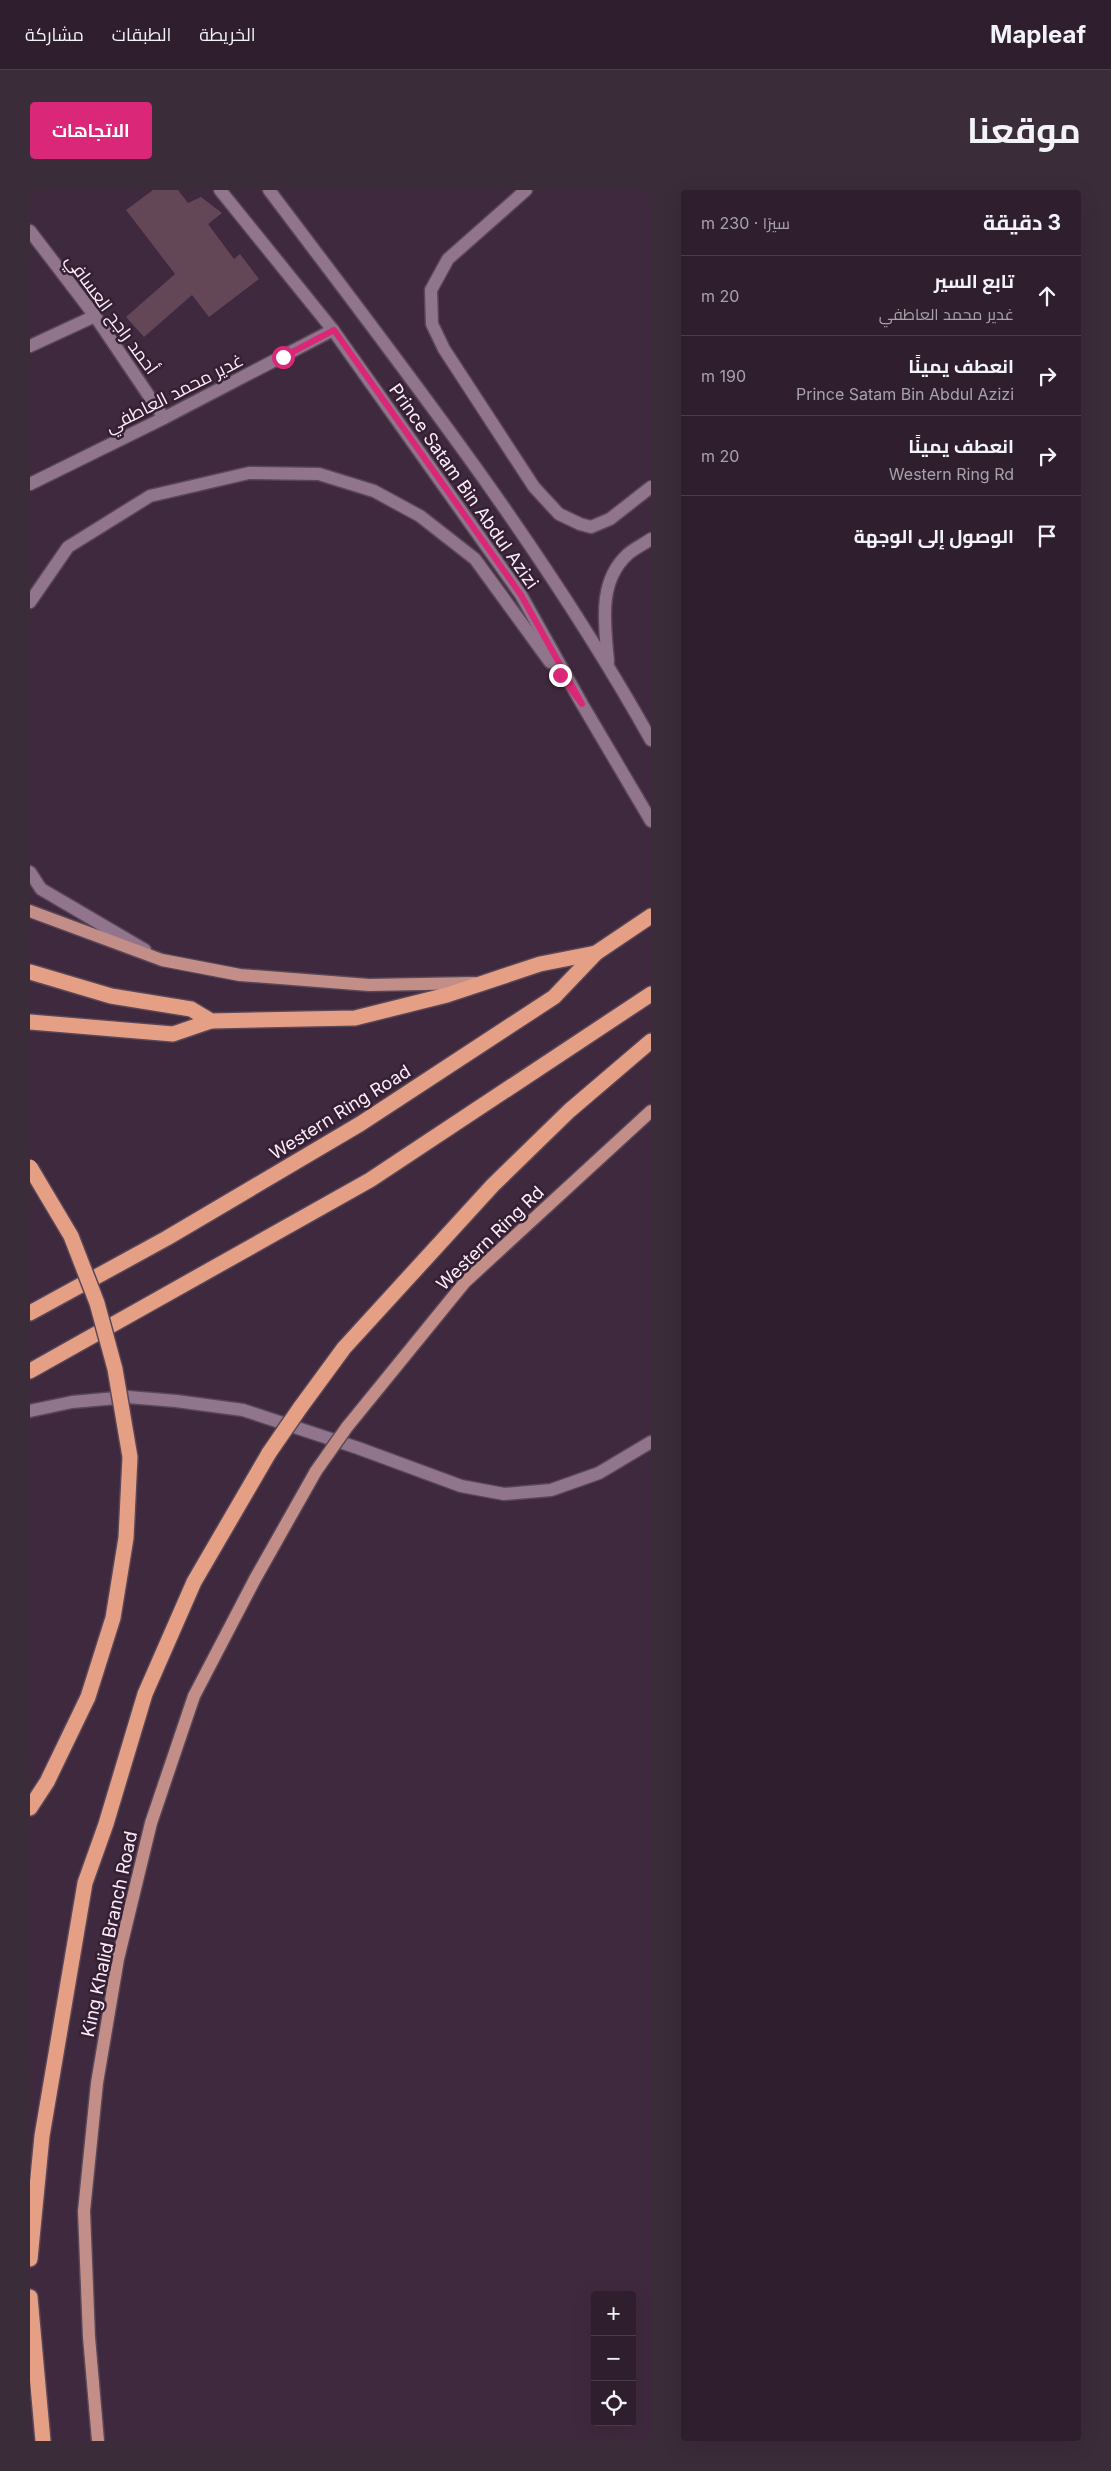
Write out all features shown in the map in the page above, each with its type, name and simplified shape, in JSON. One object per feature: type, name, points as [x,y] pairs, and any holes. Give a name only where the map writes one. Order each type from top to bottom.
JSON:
[{"type":"highway","name":"Western Ring Road","points":[[30,1313],[167,1238],[360,1124],[554,997],[596,953],[651,916]]},
{"type":"highway","points":[[30,1022],[173,1034],[211,1021],[356,1018],[447,995],[540,964],[596,953]]},
{"type":"highway","points":[[30,972],[111,996],[190,1009],[211,1021]]},
{"type":"highway","points":[[30,1371],[370,1180],[651,994]]},
{"type":"highway","points":[[30,2259],[42,2136],[85,1883],[106,1824],[145,1694],[194,1582],[269,1453],[344,1348],[493,1185],[569,1111],[651,1041]]},
{"type":"highway","points":[[30,1167],[70,1236],[98,1303],[115,1369],[130,1457],[126,1538],[113,1618],[88,1697],[47,1782],[30,1808]]},
{"type":"highway","points":[[30,2297],[43,2441]]},
{"type":"main road","points":[[30,911],[162,960],[240,975],[369,985],[485,983]]},
{"type":"main road","name":"Western Ring Rd","points":[[316,1471],[347,1427],[464,1282],[651,1111]]},
{"type":"main road","name":"King Khalid Branch Road","points":[[98,2441],[89,2337],[84,2211],[97,2083],[118,1959],[151,1823],[194,1696],[254,1578],[316,1471]]},
{"type":"street","name":"Prince Satam Bin Abdul Azizi","points":[[220,190],[334,330],[521,595],[582,704],[649,816]]},
{"type":"street","name":"Prince Satam Bin Abdul Azizi","points":[[269,190],[374,329],[532,546],[609,664],[651,740]]},
{"type":"street","points":[[526,190],[448,259],[431,290],[432,324],[444,349],[534,486],[559,514],[591,527],[610,520],[651,487]]},
{"type":"street","name":"أحمد راجح العسافي","points":[[30,231],[95,316],[164,418]]},
{"type":"street","points":[[30,346],[95,316]]},
{"type":"street","name":"غدير محمد العاطفي","points":[[30,484],[164,418],[334,330]]},
{"type":"street","points":[[30,602],[68,547],[150,496],[249,473],[319,474],[382,495],[420,516],[475,559],[582,704]]},
{"type":"street","points":[[609,664],[603,610],[611,578],[627,555],[651,539]]},
{"type":"street","points":[[30,872],[41,889],[162,960]]},
{"type":"street","points":[[30,1411],[72,1402],[128,1397],[243,1410],[358,1448],[461,1486],[504,1494],[551,1490],[599,1473],[651,1442]]},
{"type":"building","points":[[153,190],[178,190],[188,203],[201,197],[222,213],[208,224],[234,259],[240,254],[259,279],[209,317],[192,295],[144,337],[126,317],[175,274],[126,210]]},
{"type":"route","points":[[283,357],[334,330],[521,595],[582,704],[560,675]]}]
